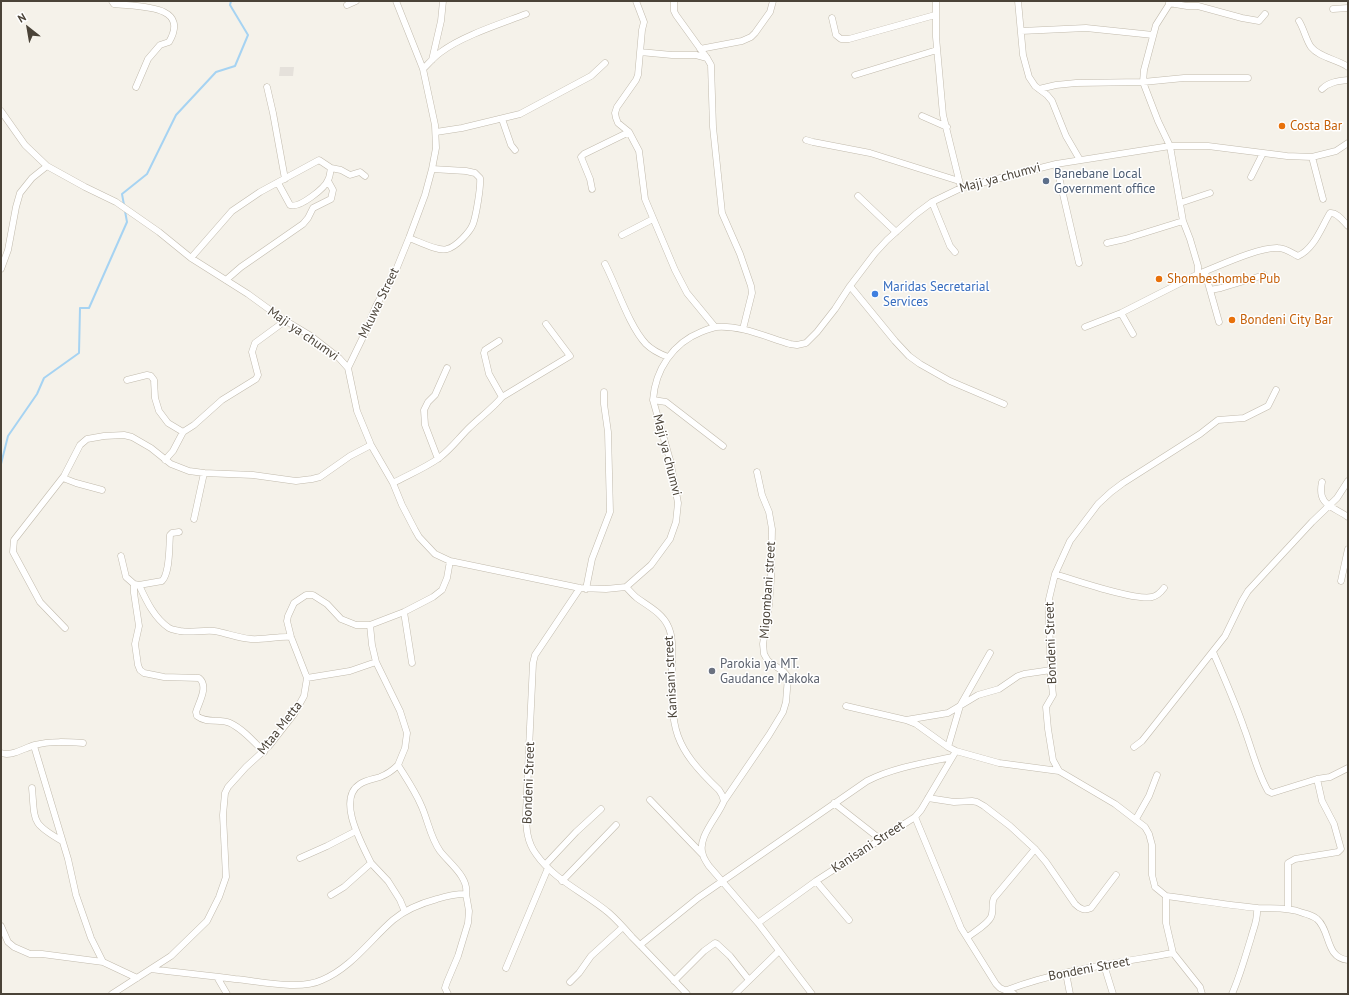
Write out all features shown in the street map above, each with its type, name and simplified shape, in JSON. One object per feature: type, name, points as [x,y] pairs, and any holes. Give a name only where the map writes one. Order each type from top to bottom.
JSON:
[{"type":"street","points":[[112,1],[114,4],[160,10],[171,16],[174,21],[169,42],[160,45],[148,59],[136,87]]},
{"type":"street","points":[[347,5],[356,1]]},
{"type":"street","name":"Mkuwa Street","points":[[348,368],[376,306],[396,270],[409,238],[425,195],[436,148],[436,132],[423,69],[396,1]]},
{"type":"street","points":[[432,60],[441,21],[443,1]]},
{"type":"street","points":[[636,1],[644,22],[639,66],[636,80],[622,98],[615,113],[618,123],[629,132],[639,151],[645,199],[670,260],[687,293],[715,327]]},
{"type":"street","points":[[674,1],[674,10],[676,14],[708,58],[711,65],[712,119],[722,213],[752,286],[752,293],[743,329]]},
{"type":"street","points":[[700,49],[742,41],[751,37],[770,12],[773,1]]},
{"type":"street","points":[[936,1],[935,15],[937,50],[943,114],[961,188]]},
{"type":"street","points":[[1018,1],[1023,55],[1029,77],[1039,89],[1047,95],[1054,105],[1066,136],[1080,160]]},
{"type":"street","points":[[1198,274],[1198,266],[1193,248],[1183,220],[1170,146],[1158,121],[1143,82],[1144,70],[1153,35],[1156,25],[1170,2],[1187,6],[1198,6],[1259,21],[1265,14]]},
{"type":"street","points":[[1333,9],[1348,8]]},
{"type":"street","points":[[423,69],[446,49],[460,41],[526,14]]},
{"type":"street","points":[[832,18],[836,35],[840,39],[849,38],[935,15]]},
{"type":"street","points":[[1299,21],[1305,30],[1308,43],[1312,49],[1348,67]]},
{"type":"street","points":[[1021,31],[1086,28],[1153,35]]},
{"type":"street","points":[[855,75],[937,50]]},
{"type":"street","points":[[640,52],[672,55],[696,55],[708,58]]},
{"type":"street","points":[[436,132],[520,114],[580,83],[591,76],[605,63]]},
{"type":"street","points":[[1039,89],[1056,85],[1076,83],[1143,82],[1184,78],[1248,78]]},
{"type":"street","points":[[1322,90],[1325,86],[1333,82],[1348,80]]},
{"type":"street","points":[[267,87],[285,179]]},
{"type":"street","name":"Maji ya chumvi","points":[[1,111],[25,145],[47,166],[116,202],[191,258],[248,294],[285,321],[311,336],[329,349],[348,368],[357,411],[371,445],[393,483],[402,505],[419,537],[435,554],[450,561],[583,589],[626,587],[651,565],[670,539],[676,522],[678,503],[670,460],[653,400],[661,371],[668,357],[680,344],[695,334],[715,327],[743,329],[790,344],[797,345],[806,343],[817,332],[835,309],[875,253],[916,214],[932,202],[961,188],[1056,164],[1170,146],[1208,146],[1287,156],[1312,157],[1336,151],[1348,143]]},
{"type":"street","points":[[922,116],[947,128]]},
{"type":"street","points":[[502,119],[511,145],[515,150]]},
{"type":"street","points":[[592,189],[582,157],[584,154],[629,132]]},
{"type":"street","points":[[806,140],[870,153],[959,181]]},
{"type":"street","points":[[1251,177],[1263,153]]},
{"type":"street","points":[[1312,157],[1323,199]]},
{"type":"street","points":[[191,258],[232,211],[260,192],[319,160],[331,168],[341,170],[350,175],[360,172],[364,176]]},
{"type":"street","points":[[1056,164],[1079,263]]},
{"type":"street","points":[[1,268],[9,244],[20,193],[36,175],[47,166]]},
{"type":"street","points":[[278,183],[290,205],[293,206],[308,200],[328,181],[331,168]]},
{"type":"street","points":[[409,238],[428,246],[448,250],[466,235],[473,224],[480,178],[476,173],[471,172],[432,169]]},
{"type":"street","points":[[226,280],[240,267],[302,224],[308,218],[313,208],[331,199],[333,190],[328,181]]},
{"type":"street","points":[[1180,203],[1210,193]]},
{"type":"street","points":[[858,196],[896,232]]},
{"type":"street","points":[[932,202],[950,246],[955,252]]},
{"type":"street","points":[[1085,327],[1121,313],[1198,274],[1239,257],[1268,249],[1278,248],[1298,256],[1303,254],[1311,247],[1330,213],[1332,212],[1336,213],[1348,226]]},
{"type":"street","points":[[622,235],[653,219]]},
{"type":"street","points":[[1107,243],[1183,220]]},
{"type":"street","points":[[1,243],[9,244]]},
{"type":"street","points":[[605,264],[641,338],[655,351],[668,357]]},
{"type":"street","points":[[1205,272],[1219,322]]},
{"type":"street","points":[[1210,290],[1264,275]]},
{"type":"street","points":[[850,286],[895,341],[915,360],[950,381],[1004,404]]},
{"type":"street","points":[[1121,313],[1133,334]]},
{"type":"street","points":[[165,460],[173,451],[183,432],[222,400],[256,379],[258,375],[252,352],[255,343],[285,321]]},
{"type":"street","points":[[393,483],[438,459],[453,447],[468,429],[502,397],[570,356],[546,324]]},
{"type":"street","points":[[499,342],[485,350],[484,353],[489,374],[502,397]]},
{"type":"street","points":[[438,459],[425,425],[424,410],[428,402],[435,395],[447,368]]},
{"type":"street","points":[[127,380],[147,375],[151,376],[154,380],[159,411],[168,423],[183,432]]},
{"type":"street","name":"Bondeni Street","points":[[1059,771],[1053,760],[1046,706],[1053,695],[1049,600],[1054,574],[1070,541],[1098,504],[1122,483],[1200,434],[1218,420],[1244,418],[1268,406],[1276,390]]},
{"type":"street","points":[[583,589],[592,559],[610,512],[608,432],[604,392]]},
{"type":"street","points":[[653,400],[666,402],[723,446]]},
{"type":"street","points":[[65,628],[40,602],[13,552],[14,540],[63,478],[80,445],[87,440],[104,436],[124,435],[132,437],[151,448],[165,460],[178,467],[204,473],[253,475],[296,481],[320,477],[350,456],[371,445]]},
{"type":"street","name":"Migombani street","points":[[724,801],[770,735],[783,712],[787,693],[788,677],[784,672],[768,661],[764,654],[763,644],[769,605],[772,529],[769,512],[762,495],[757,472]]},
{"type":"street","points":[[194,519],[204,473]]},
{"type":"street","points":[[63,478],[102,490]]},
{"type":"street","points":[[1134,747],[1142,741],[1225,636],[1248,591],[1341,492],[1348,481]]},
{"type":"street","points":[[1322,482],[1320,495],[1323,500],[1348,516]]},
{"type":"street","points":[[137,584],[162,581],[164,579],[167,567],[170,535],[172,533],[179,532]]},
{"type":"street","points":[[1341,581],[1348,548]]},
{"type":"street","points":[[121,556],[126,577],[137,584],[149,606],[163,624],[170,629],[188,632],[204,631],[226,633],[250,639],[282,636],[291,637]]},
{"type":"street","points":[[376,662],[350,671],[307,678],[291,637],[287,621],[290,609],[294,603],[306,595],[313,595],[328,604],[341,619],[356,625],[370,625],[404,612],[433,597],[442,590],[447,578],[450,561]]},
{"type":"street","points":[[1054,574],[1145,598],[1156,596],[1164,588]]},
{"type":"street","points":[[137,584],[134,593],[139,626],[136,644],[138,665],[140,670],[144,673],[164,677],[199,678],[204,687],[196,712],[197,716],[208,721],[229,722],[264,752]]},
{"type":"street","name":"Kanisani street","points":[[626,587],[636,597],[658,613],[668,626],[672,653],[671,698],[673,724],[676,736],[689,758],[704,776],[719,790],[724,801]]},
{"type":"street","name":"Bondeni Street","points":[[583,589],[535,655],[533,663],[526,826],[529,843],[535,854],[546,866],[562,881],[591,899],[610,914],[687,994]]},
{"type":"street","points":[[404,612],[412,663]]},
{"type":"street","points":[[370,625],[372,645],[376,662],[385,677],[400,711],[407,734],[406,748],[398,765],[388,774],[362,783],[355,788],[350,804],[351,816],[371,862],[388,881],[400,900],[405,912]]},
{"type":"street","points":[[1213,652],[1228,686],[1256,764],[1268,791],[1272,793],[1317,779],[1330,777],[1348,768]]},
{"type":"street","points":[[948,747],[960,706],[990,653]]},
{"type":"street","points":[[906,720],[948,713],[978,695],[999,689],[1014,678],[1024,674],[1051,670]]},
{"type":"street","name":"Mtaa Metta","points":[[112,994],[151,968],[161,964],[207,921],[219,897],[226,877],[223,815],[225,793],[228,787],[246,767],[264,752],[294,714],[304,696],[307,678]]},
{"type":"street","points":[[846,706],[906,720],[920,727],[956,751],[999,763],[1059,771],[1092,790],[1136,819],[1148,831],[1152,845],[1152,875],[1155,887],[1166,896],[1257,908],[1288,908],[1303,912],[1317,920],[1323,929],[1333,952],[1339,958],[1348,960]]},
{"type":"street","points":[[1,753],[6,755],[47,743],[83,743]]},
{"type":"street","points":[[34,746],[68,859],[76,894],[91,938],[103,962]]},
{"type":"street","name":"Kanisani Street","points":[[758,923],[816,881],[915,817],[921,810],[956,751]]},
{"type":"street","points":[[640,945],[698,898],[867,781],[879,775],[920,763],[952,757]]},
{"type":"street","points":[[398,765],[422,806],[428,827],[439,849],[461,877],[466,886],[469,911],[468,923],[455,964],[445,988],[448,994]]},
{"type":"street","points":[[1136,819],[1149,796],[1157,775]]},
{"type":"street","points":[[1288,908],[1288,863],[1295,860],[1339,852],[1341,849],[1334,824],[1322,801],[1317,779]]},
{"type":"street","points":[[32,788],[36,821],[42,828],[62,841]]},
{"type":"street","points":[[928,798],[954,802],[977,802],[1010,826],[1035,848],[1075,904],[1084,910],[1091,908],[1116,875]]},
{"type":"street","points":[[650,800],[703,856],[709,866],[758,923],[812,994]]},
{"type":"street","points":[[703,856],[701,847],[704,837],[724,801]]},
{"type":"street","points":[[834,803],[880,839]]},
{"type":"street","points":[[506,968],[546,866],[576,832],[601,809]]},
{"type":"street","points":[[915,817],[961,928],[996,984],[1000,988],[1014,994]]},
{"type":"street","points":[[562,881],[616,825]]},
{"type":"street","points":[[300,858],[327,846],[356,830]]},
{"type":"street","points":[[968,937],[988,921],[991,917],[992,902],[994,898],[1035,848]]},
{"type":"street","points":[[331,895],[344,888],[371,862]]},
{"type":"street","points":[[816,881],[849,920]]},
{"type":"street","points":[[151,968],[180,974],[262,983],[298,985],[320,981],[344,966],[394,920],[405,912],[429,901],[459,894],[466,894]]},
{"type":"street","points":[[1166,896],[1166,923],[1174,953],[1203,994]]},
{"type":"street","points":[[1232,994],[1257,920],[1257,908]]},
{"type":"street","points":[[1,926],[8,942],[14,947],[30,954],[42,954],[103,962],[137,978]]},
{"type":"street","points":[[570,982],[579,973],[591,956],[623,927]]},
{"type":"street","points":[[674,980],[715,943],[730,956],[749,980]]},
{"type":"street","points":[[735,994],[779,951]]},
{"type":"street","name":"Bondeni Street","points":[[1007,990],[1028,982],[1066,973],[1174,953]]},
{"type":"street","points":[[1104,965],[1113,994]]},
{"type":"street","points":[[1066,973],[1070,994]]},
{"type":"street","points":[[217,977],[227,994]]},
{"type":"shaded area","points":[[280,67],[294,67],[293,76],[279,76]]},
{"type":"waterway","points":[[124,205],[122,194],[147,174],[176,115],[216,72],[235,66],[248,35],[230,5],[231,1]]},
{"type":"waterway","points":[[1,464],[8,436],[37,394],[44,378],[79,353],[80,308],[89,308],[127,222],[125,211]]},
{"type":"place","name":"Costa Bar","points":[[1282,126]]},
{"type":"place","name":"Banebane Local Government office","points":[[1046,181]]},
{"type":"place","name":"Shombeshombe Pub","points":[[1159,279]]},
{"type":"place","name":"Maridas Secretarial Services","points":[[875,294]]},
{"type":"place","name":"Bondeni City Bar","points":[[1232,320]]},
{"type":"place","name":"Parokia ya MT. Gaudance Makoka","points":[[712,671]]}]
